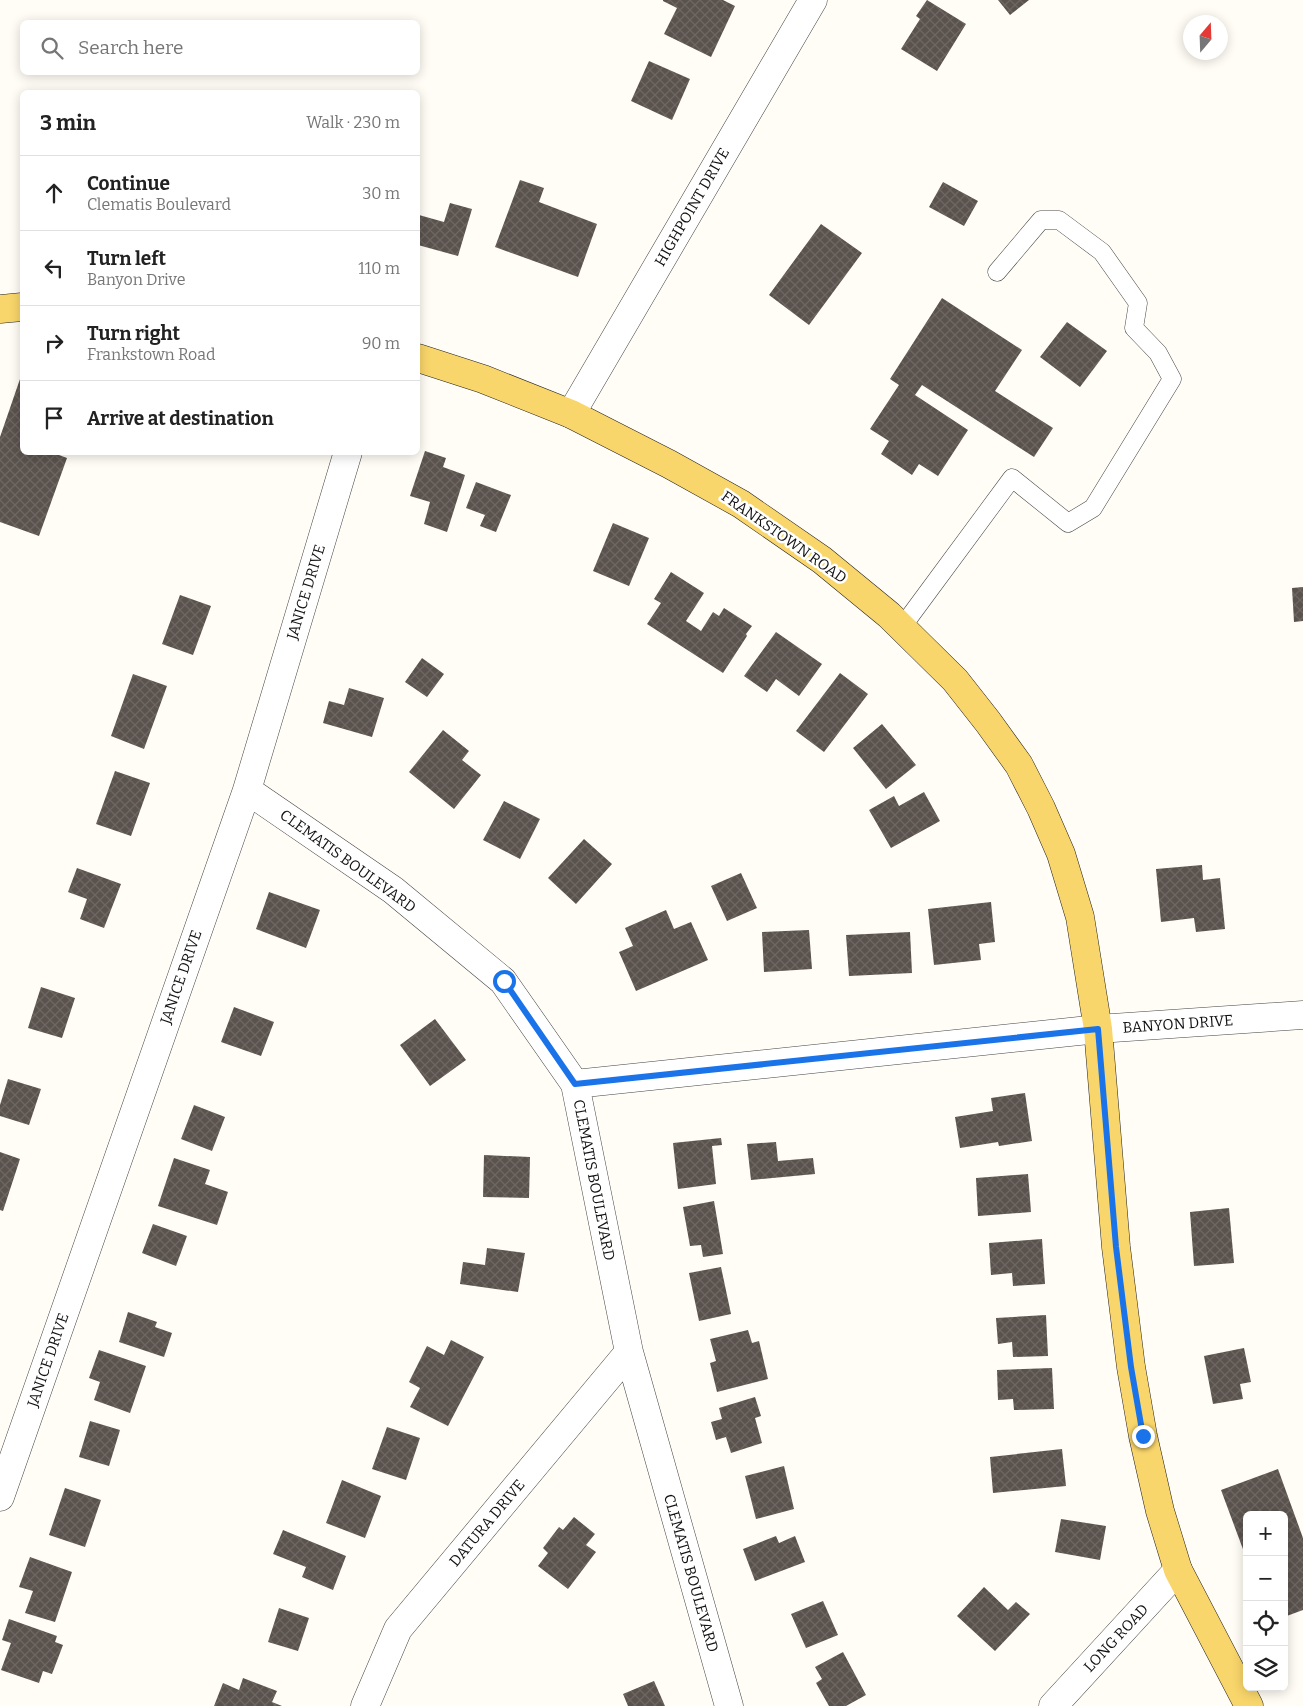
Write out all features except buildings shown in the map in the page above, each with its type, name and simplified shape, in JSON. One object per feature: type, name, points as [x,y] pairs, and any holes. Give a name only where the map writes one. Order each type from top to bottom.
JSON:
[{"type":"main road","points":[[0,309],[20,307]]},
{"type":"main road","name":"FRANKSTOWN ROAD","points":[[420,359],[483,378],[571,414],[669,464],[741,504],[822,560],[902,627],[954,680],[988,722],[1018,765],[1042,808],[1061,854],[1080,917],[1098,1029],[1116,1247],[1131,1367],[1143,1436],[1160,1511],[1178,1570],[1249,1706]]},
{"type":"street","name":"HIGHPOINT DRIVE","points":[[571,414],[813,0]]},
{"type":"street","name":"JANICE DRIVE","points":[[0,1497],[247,790],[347,455]]},
{"type":"street","name":"CLEMATIS BOULEVARD","points":[[247,790],[393,890],[504,981],[575,1084],[629,1352],[729,1706]]},
{"type":"street","name":"BANYON DRIVE","points":[[575,1084],[1098,1029],[1303,1015]]},
{"type":"street","name":"DATURA DRIVE","points":[[365,1706],[398,1629],[629,1352]]},
{"type":"street","name":"LONG ROAD","points":[[1053,1706],[1178,1570]]},
{"type":"lane","points":[[902,627],[1012,478],[1068,522],[1093,508],[1172,379],[1158,353],[1134,328],[1138,303],[1102,252],[1059,220],[1041,220],[997,272]]},
{"type":"route","points":[[504,981],[575,1084],[1098,1029],[1116,1247],[1131,1367],[1143,1436]]}]
